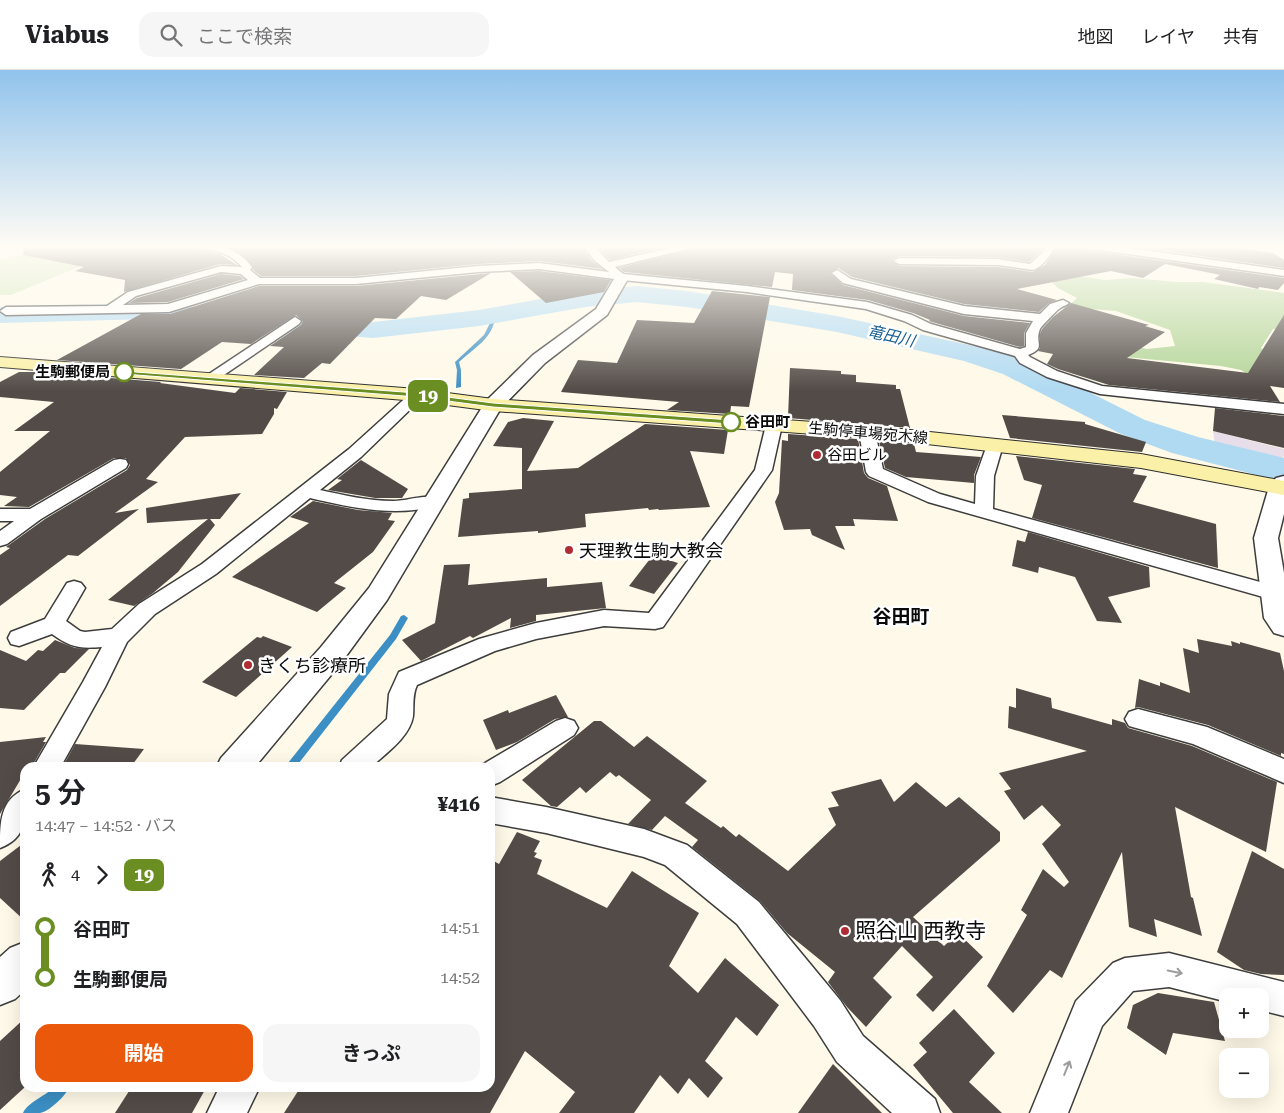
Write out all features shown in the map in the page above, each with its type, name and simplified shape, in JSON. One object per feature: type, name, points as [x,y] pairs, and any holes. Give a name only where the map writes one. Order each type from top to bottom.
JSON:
[{"type":"main road","name":"生駒停車場宛木線","points":[[0,362],[417,395],[493,405],[867,432],[1141,461],[1283,486]]},
{"type":"street","points":[[110,309],[133,294]]},
{"type":"street","points":[[3,313],[169,308],[216,294]]},
{"type":"street","points":[[237,762],[331,655],[378,594],[432,502],[447,482],[493,405],[539,359],[602,312],[614,294]]},
{"type":"street","points":[[780,294],[867,306],[908,318],[927,327],[1020,353],[1032,349],[1032,335],[1040,318]]},
{"type":"street","points":[[897,294],[945,306],[1040,318],[1049,314],[1050,309],[1055,305],[1062,303]]},
{"type":"street","points":[[3,313],[34,298]]},
{"type":"street","points":[[210,378],[290,325]]},
{"type":"street","points":[[1020,353],[1025,360],[1052,374],[1100,390],[1284,409]]},
{"type":"street","points":[[49,762],[93,687],[118,637],[147,610],[209,569],[306,492],[354,453],[417,395]]},
{"type":"street","points":[[358,762],[397,725],[400,717],[402,694],[408,679],[487,646],[536,631],[604,618],[655,621],[763,470],[774,425]]},
{"type":"street","points":[[867,432],[875,472],[934,498],[1274,593]]},
{"type":"street","points":[[984,512],[985,476],[995,445]]},
{"type":"street","points":[[0,540],[34,515],[120,464]]},
{"type":"street","points":[[1283,486],[1266,538],[1278,618],[1284,626]]},
{"type":"street","points":[[306,492],[362,504],[385,506],[432,502]]},
{"type":"street","points":[[0,515],[34,515]]},
{"type":"street","points":[[54,624],[57,614],[74,588]]},
{"type":"street","points":[[54,624],[74,638],[85,640],[118,637]]},
{"type":"street","points":[[20,638],[54,624]]},
{"type":"street","points":[[1138,719],[1198,735],[1284,771]]},
{"type":"street","points":[[495,771],[565,728]]},
{"type":"street","points":[[0,834],[20,808]]},
{"type":"street","points":[[495,811],[546,820],[644,843],[676,855],[748,913],[827,1013],[850,1049],[921,1113]]},
{"type":"street","points":[[0,984],[20,967]]},
{"type":"street","points":[[1049,1113],[1089,1014],[1125,975],[1169,970],[1284,999]]},
{"type":"street","points":[[226,1113],[238,1092]]},
{"type":"shaded area","points":[[1213,431],[1284,449],[1284,456],[1280,460],[1215,444]]},
{"type":"green space","points":[[0,294],[14,294],[11,295]]},
{"type":"green space","points":[[1069,294],[1284,294],[1284,328],[1273,329],[1261,348],[1273,357],[1251,376],[1241,370],[1221,366],[1040,349],[1040,335],[1110,339],[1147,349],[1175,346],[1170,330],[1116,311],[1067,307],[1077,298]]},
{"type":"building","points":[[152,294],[196,294],[168,302],[129,303],[137,298]]},
{"type":"building","points":[[235,294],[457,294],[446,300],[421,296],[396,319],[375,318],[330,364],[322,363],[304,378],[254,375],[284,347],[270,346],[301,325],[303,321],[296,315],[251,344],[222,342],[181,369],[57,360],[141,314],[170,314]]},
{"type":"building","points":[[535,294],[595,294],[546,303]]},
{"type":"building","points":[[710,294],[738,294],[770,297],[749,407],[731,406],[730,414],[667,410],[679,402],[561,392],[578,360],[617,363],[637,320],[694,323]]},
{"type":"building","points":[[820,294],[877,294],[964,316],[1030,323],[1024,333],[1024,346],[1020,347],[932,322],[913,313],[868,300]]},
{"type":"building","points":[[921,294],[1034,294],[1057,300],[1049,303],[1039,312],[964,304]]},
{"type":"building","points":[[1071,303],[1149,325],[1145,326],[1165,332],[1127,358],[1248,373],[1284,315],[1284,388],[1270,386],[1280,402],[1109,385],[1047,364],[1053,354],[1038,351],[1040,348],[1040,334],[1053,317]]},
{"type":"building","points":[[790,368],[841,371],[841,374],[856,375],[856,382],[896,385],[896,389],[900,389],[910,428],[788,418]]},
{"type":"building","points":[[19,372],[161,382],[235,393],[240,388],[287,392],[277,409],[274,408],[274,414],[262,434],[185,437],[146,479],[158,482],[115,513],[139,509],[78,556],[68,555],[0,606],[0,555],[10,548],[6,547],[45,519],[127,470],[130,465],[126,458],[114,458],[29,507],[4,506],[17,497],[0,495],[0,472],[50,431],[14,431],[54,402],[0,397],[0,382]]},
{"type":"building","points":[[1215,408],[1284,416],[1284,448],[1213,431]]},
{"type":"building","points":[[1002,415],[1085,422],[1085,424],[1146,442],[1142,452],[1010,438]]},
{"type":"building","points":[[523,418],[554,421],[527,471],[578,468],[645,424],[728,430],[724,454],[690,451],[710,507],[659,510],[649,510],[648,508],[585,514],[586,527],[538,533],[538,531],[458,537],[463,499],[469,498],[469,493],[522,489],[522,448],[493,446],[508,422]]},
{"type":"building","points":[[788,434],[858,439],[864,473],[868,478],[887,486],[898,521],[853,519],[855,526],[835,526],[845,550],[812,535],[810,529],[784,530],[775,502],[779,493],[782,440],[788,441]]},
{"type":"building","points":[[879,441],[914,444],[916,452],[981,457],[974,475],[974,483],[906,477],[885,468]]},
{"type":"building","points":[[1016,456],[1135,469],[1133,474],[1147,476],[1133,502],[1216,524],[1218,568],[1032,518],[1042,485],[1024,480]]},
{"type":"building","points":[[361,460],[408,489],[402,498],[375,498],[328,490],[342,480],[337,479]]},
{"type":"building","points":[[241,493],[220,519],[210,519],[215,525],[178,572],[153,593],[134,606],[108,600],[208,519],[147,523],[146,508]]},
{"type":"building","points":[[313,501],[358,510],[392,513],[388,520],[395,521],[373,552],[334,583],[346,588],[317,612],[232,577],[309,523],[290,517]]},
{"type":"building","points":[[1028,532],[1149,567],[1150,587],[1108,597],[1122,623],[1097,621],[1075,577],[1039,567],[1038,573],[1012,566],[1017,540],[1025,542]]},
{"type":"building","points":[[653,555],[678,563],[654,594],[629,586]]},
{"type":"building","points":[[470,564],[468,585],[547,578],[547,587],[602,582],[606,608],[536,615],[536,621],[510,628],[511,618],[473,638],[470,636],[421,661],[402,640],[435,623],[444,565]]},
{"type":"building","name":"きくち診療所","points":[[263,636],[292,647],[236,697],[202,682],[257,637],[261,638]]},
{"type":"building","points":[[1197,639],[1232,646],[1231,641],[1240,644],[1240,642],[1280,653],[1284,671],[1284,754],[1281,753],[1281,756],[1208,725],[1138,707],[1135,708],[1139,679],[1160,686],[1160,682],[1190,693],[1183,648],[1199,653]]},
{"type":"building","points":[[55,640],[75,648],[89,649],[65,673],[60,673],[24,710],[0,708],[0,650],[26,661],[38,650],[43,651]]},
{"type":"building","points":[[1016,688],[1051,698],[1052,708],[1112,725],[1112,719],[1125,723],[1128,728],[1192,746],[1277,782],[1266,852],[1175,807],[1191,897],[1193,898],[1202,936],[1154,919],[1157,937],[1129,927],[1122,852],[1062,978],[1050,970],[1013,1013],[987,986],[1027,915],[1021,910],[1043,869],[1064,887],[1069,882],[1042,844],[1061,825],[1042,805],[1024,820],[1004,791],[1011,789],[999,773],[1087,751],[1008,728],[1009,706],[1016,708]]},
{"type":"building","points":[[556,695],[568,717],[555,719],[517,742],[496,750],[483,720],[508,710],[509,713]]},
{"type":"building","points":[[594,721],[601,721],[634,747],[647,736],[707,781],[685,803],[721,828],[723,826],[736,837],[739,834],[788,871],[836,825],[828,808],[839,806],[831,792],[881,779],[894,802],[916,782],[946,807],[959,797],[1000,832],[1000,841],[913,917],[944,946],[958,933],[983,957],[933,1012],[916,995],[933,977],[902,946],[873,978],[892,997],[866,1027],[847,1007],[828,982],[835,972],[787,933],[760,901],[692,847],[698,840],[665,816],[652,830],[628,824],[651,800],[619,775],[616,777],[610,772],[586,793],[580,787],[557,807],[551,806],[522,780]]},
{"type":"building","points":[[46,737],[43,742],[46,742],[34,762],[20,762],[20,780],[0,814],[0,742]]},
{"type":"building","points":[[75,744],[144,749],[134,762],[65,762]]},
{"type":"building","points":[[517,832],[540,841],[534,852],[537,853],[534,857],[542,860],[537,874],[607,908],[632,871],[699,913],[669,966],[698,993],[725,958],[779,1005],[757,1036],[736,1017],[705,1061],[723,1078],[708,1098],[689,1078],[678,1094],[660,1075],[634,1113],[559,1113],[575,1092],[525,1051],[490,1113],[284,1113],[297,1092],[495,1092],[495,862],[499,864]]},
{"type":"building","points":[[20,846],[20,916],[0,898],[0,861]]},
{"type":"building","points":[[1252,851],[1284,869],[1284,975],[1261,974],[1244,970],[1217,952]]},
{"type":"building","points":[[1158,993],[1214,1002],[1219,1020],[1219,1038],[1224,1038],[1225,1041],[1173,1033],[1166,1055],[1127,1028],[1133,1005]]},
{"type":"building","points":[[954,1009],[995,1053],[969,1082],[1002,1113],[953,1113],[913,1065],[927,1052],[919,1043]]},
{"type":"building","points":[[20,1023],[20,1092],[0,1110],[0,1041]]},
{"type":"building","points":[[833,1064],[882,1113],[798,1113]]},
{"type":"building","points":[[128,1092],[204,1092],[192,1113],[115,1113]]},
{"type":"waterway","name":"竜田川","points":[[0,315],[148,311],[373,330],[479,318],[585,299],[637,294],[687,299],[837,324],[972,354],[1014,367],[1133,427],[1185,445],[1284,470]]},
{"type":"waterway","points":[[458,387],[459,370],[457,362],[486,336],[493,323],[493,316]]},
{"type":"waterway","points":[[294,762],[393,637],[404,618]]},
{"type":"waterway","points":[[30,1113],[58,1092]]},
{"type":"bus line","name":"19","points":[[124,372],[417,395],[493,405],[731,422]]},
{"type":"place","name":"生駒郵便局","points":[[124,372]]},
{"type":"place","name":"谷田町","points":[[731,422]]},
{"type":"place","name":"谷田ビル","points":[[817,455]]},
{"type":"place","name":"天理教生駒大教会","points":[[569,550]]},
{"type":"place","name":"きくち診療所","points":[[248,665]]},
{"type":"place","name":"照谷山 西教寺","points":[[845,931]]},
{"type":"district","name":"谷田町","points":[[901,616]]}]
